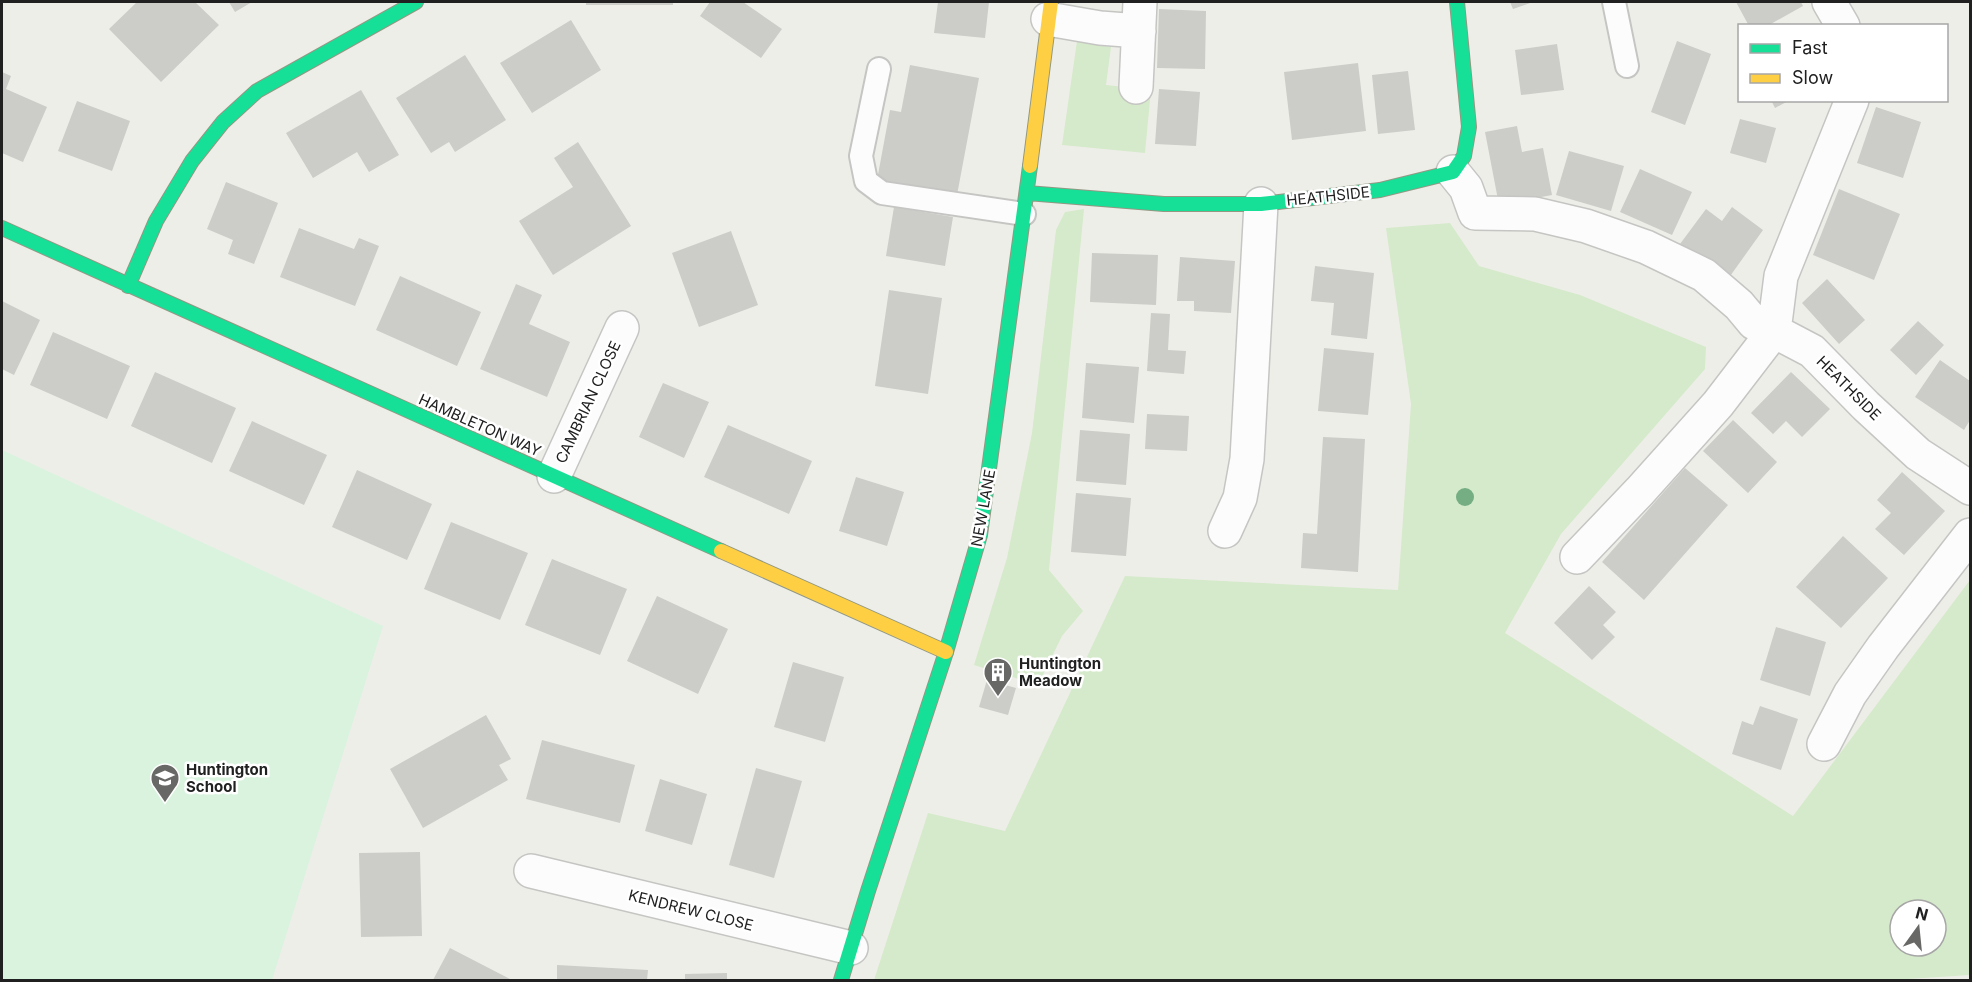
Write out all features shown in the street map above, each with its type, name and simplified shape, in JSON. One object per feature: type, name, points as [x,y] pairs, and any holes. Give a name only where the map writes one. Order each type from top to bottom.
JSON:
[{"type":"street","points":[[128,286],[156,220],[192,162],[223,122],[257,92],[416,2]]},
{"type":"street","points":[[1453,172],[1464,156],[1469,127],[1458,2]]},
{"type":"street","points":[[1829,2],[1842,24]]},
{"type":"street","name":"NEW LANE","points":[[841,981],[946,652],[980,535],[1026,204],[1050,10],[1100,28],[1140,16],[1136,87]]},
{"type":"street","points":[[1577,557],[1718,404],[1774,331],[1781,276],[1851,102]]},
{"type":"street","name":"HEATHSIDE","points":[[1026,204],[1261,204],[1380,190],[1453,172],[1467,188],[1474,213],[1535,214],[1586,226],[1646,247],[1704,275],[1739,305],[1754,323],[1812,351],[1866,406],[1918,454],[1971,488]]},
{"type":"street","points":[[1225,531],[1240,498],[1247,459],[1261,204]]},
{"type":"street","name":"HAMBLETON WAY","points":[[2,228],[946,652]]},
{"type":"street","name":"CAMBRIAN CLOSE","points":[[554,476],[622,328]]},
{"type":"street","points":[[1824,744],[1850,694],[1883,647],[1971,535]]},
{"type":"street","name":"KENDREW CLOSE","points":[[531,871],[851,948]]},
{"type":"lane","points":[[1614,2],[1627,66]]},
{"type":"lane","points":[[879,69],[861,156],[866,181],[882,192],[1026,204]]},
{"type":"green space","points":[[1077,41],[1111,47],[1106,85],[1151,90],[1145,153],[1062,145]]},
{"type":"green space","points":[[1084,209],[1049,570],[1083,611],[1062,636],[1038,685],[974,665],[1007,558],[1032,433],[1056,230],[1065,212]]},
{"type":"green space","points":[[1450,223],[1479,266],[1580,295],[1706,347],[1705,369],[1561,534],[1505,633],[1793,816],[1970,580],[1970,975],[1893,980],[874,980],[928,813],[1005,831],[1125,576],[1398,590],[1411,404],[1386,228]]},
{"type":"green space","name":"Huntington School","points":[[2,450],[383,626],[272,980],[2,980]]},
{"type":"building","points":[[137,2],[195,2],[219,25],[161,82],[109,29]]},
{"type":"building","points":[[229,2],[252,2],[235,12]]},
{"type":"building","points":[[586,2],[673,2],[673,5],[586,5]]},
{"type":"building","points":[[710,2],[743,2],[782,29],[761,58],[700,16]]},
{"type":"building","points":[[938,2],[989,2],[985,38],[934,33]]},
{"type":"building","points":[[1510,2],[1533,2],[1513,9]]},
{"type":"building","points":[[1736,2],[1801,2],[1803,6],[1771,24],[1748,24]]},
{"type":"building","points":[[1159,9],[1206,11],[1205,69],[1157,68]]},
{"type":"building","points":[[571,20],[601,70],[532,113],[500,63]]},
{"type":"building","points":[[1677,41],[1711,54],[1685,125],[1651,112]]},
{"type":"building","points":[[1557,44],[1564,90],[1521,95],[1515,50]]},
{"type":"building","points":[[465,55],[506,120],[455,152],[449,142],[431,153],[396,98]]},
{"type":"building","points":[[1358,63],[1366,131],[1292,140],[1284,72]]},
{"type":"building","points":[[910,65],[979,78],[957,195],[877,180],[890,110],[901,112]]},
{"type":"building","points":[[1408,71],[1415,130],[1378,134],[1372,75]]},
{"type":"building","points":[[2,72],[11,76],[6,89],[47,107],[23,162],[2,153]]},
{"type":"building","points":[[1159,89],[1200,92],[1196,146],[1155,144]]},
{"type":"building","points":[[361,90],[399,155],[369,172],[357,152],[313,178],[286,133]]},
{"type":"building","points":[[77,101],[130,121],[112,171],[58,151]]},
{"type":"building","points":[[1772,102],[1786,102],[1775,108]]},
{"type":"building","points":[[1876,107],[1921,122],[1903,178],[1857,163]]},
{"type":"building","points":[[1740,119],[1776,128],[1766,163],[1730,153]]},
{"type":"building","points":[[1517,126],[1522,152],[1543,148],[1552,195],[1499,205],[1485,132]]},
{"type":"building","points":[[578,142],[631,226],[553,275],[519,221],[573,187],[554,158]]},
{"type":"building","points":[[1569,151],[1624,166],[1611,211],[1556,195]]},
{"type":"building","points":[[1640,169],[1692,192],[1672,235],[1620,212]]},
{"type":"building","points":[[226,182],[278,203],[254,264],[228,254],[233,240],[207,229]]},
{"type":"building","points":[[1839,189],[1900,214],[1874,280],[1813,255]]},
{"type":"building","points":[[894,207],[953,217],[945,266],[886,256]]},
{"type":"building","points":[[1732,207],[1763,230],[1728,279],[1680,244],[1706,209],[1722,221]]},
{"type":"building","points":[[299,228],[354,249],[359,238],[379,246],[355,306],[280,277]]},
{"type":"building","points":[[731,231],[758,305],[699,327],[672,253]]},
{"type":"building","points":[[1092,253],[1158,255],[1156,305],[1090,302]]},
{"type":"building","points":[[1180,257],[1235,261],[1231,313],[1194,311],[1194,301],[1177,301]]},
{"type":"building","points":[[1315,266],[1374,273],[1367,339],[1331,335],[1334,303],[1311,301]]},
{"type":"building","points":[[400,276],[481,312],[457,366],[376,330]]},
{"type":"building","points":[[1827,279],[1865,320],[1839,344],[1802,303]]},
{"type":"building","points":[[516,284],[542,295],[529,324],[570,342],[547,397],[480,369]]},
{"type":"building","points":[[889,290],[942,298],[928,394],[875,386]]},
{"type":"building","points":[[2,301],[40,320],[14,375],[2,369]]},
{"type":"building","points":[[1151,313],[1170,314],[1168,350],[1186,351],[1184,374],[1147,371]]},
{"type":"building","points":[[1918,321],[1944,345],[1916,375],[1890,350]]},
{"type":"building","points":[[53,332],[130,366],[107,419],[30,385]]},
{"type":"building","points":[[1324,348],[1374,353],[1368,415],[1318,411]]},
{"type":"building","points":[[1940,360],[1970,381],[1970,420],[1964,430],[1915,397]]},
{"type":"building","points":[[1086,363],[1139,367],[1134,423],[1082,418]]},
{"type":"building","points":[[155,372],[236,408],[212,463],[131,426]]},
{"type":"building","points":[[1791,372],[1830,409],[1802,437],[1786,421],[1773,434],[1751,413]]},
{"type":"building","points":[[663,383],[709,402],[684,458],[639,437]]},
{"type":"building","points":[[1147,414],[1189,416],[1187,451],[1145,449]]},
{"type":"building","points":[[1733,420],[1777,462],[1748,493],[1703,451]]},
{"type":"building","points":[[252,421],[327,455],[304,505],[229,471]]},
{"type":"building","points":[[728,425],[812,461],[789,514],[704,477]]},
{"type":"building","points":[[1080,430],[1130,434],[1126,485],[1076,481]]},
{"type":"building","points":[[1323,437],[1365,439],[1358,572],[1301,568],[1303,533],[1317,534]]},
{"type":"building","points":[[1685,468],[1728,505],[1644,600],[1602,562]]},
{"type":"building","points":[[357,470],[432,504],[407,560],[332,527]]},
{"type":"building","points":[[1902,472],[1945,511],[1904,555],[1875,529],[1891,513],[1877,500]]},
{"type":"building","points":[[856,477],[904,492],[887,546],[839,531]]},
{"type":"building","points":[[1076,493],[1131,498],[1126,556],[1071,552]]},
{"type":"building","points":[[451,522],[528,553],[500,620],[424,589]]},
{"type":"building","points":[[1843,536],[1888,578],[1841,628],[1796,587]]},
{"type":"building","points":[[552,559],[627,589],[600,655],[525,625]]},
{"type":"building","points":[[1589,586],[1616,612],[1603,625],[1615,637],[1592,660],[1554,623]]},
{"type":"building","points":[[657,596],[728,629],[698,694],[627,661]]},
{"type":"building","points":[[1776,627],[1826,642],[1810,696],[1760,680]]},
{"type":"building","points":[[793,662],[844,677],[825,742],[774,727]]},
{"type":"building","name":"Huntington Meadow","points":[[987,680],[1016,688],[1008,715],[979,707]]},
{"type":"building","points":[[1760,706],[1798,719],[1781,770],[1732,754],[1742,721],[1753,725]]},
{"type":"building","points":[[486,715],[511,759],[499,765],[508,780],[423,828],[390,769]]},
{"type":"building","points":[[542,740],[635,765],[620,823],[526,799]]},
{"type":"building","points":[[756,768],[802,781],[774,878],[729,865]]},
{"type":"building","points":[[660,779],[707,794],[692,845],[645,831]]},
{"type":"building","points":[[420,852],[422,936],[361,937],[359,853]]},
{"type":"building","points":[[450,948],[512,980],[433,980]]},
{"type":"building","points":[[557,965],[648,970],[647,980],[557,980]]},
{"type":"building","points":[[727,973],[727,980],[685,980],[685,974]]},
{"type":"traffic: fast","points":[[128,286],[156,221],[192,161],[223,122],[257,91],[416,2]]},
{"type":"traffic: fast","points":[[1027,193],[1164,204],[1261,204],[1380,190],[1453,172],[1464,156],[1469,127],[1457,2]]},
{"type":"traffic: fast","points":[[841,980],[946,652],[980,535],[1030,166]]},
{"type":"traffic: fast","points":[[2,228],[721,551]]},
{"type":"traffic: slow","points":[[1030,166],[1051,2]]},
{"type":"traffic: slow","points":[[721,551],[946,652]]},
{"type":"place","name":"Huntington Meadow","points":[[998,698]]},
{"type":"place","name":"Huntington School","points":[[165,804]]}]
